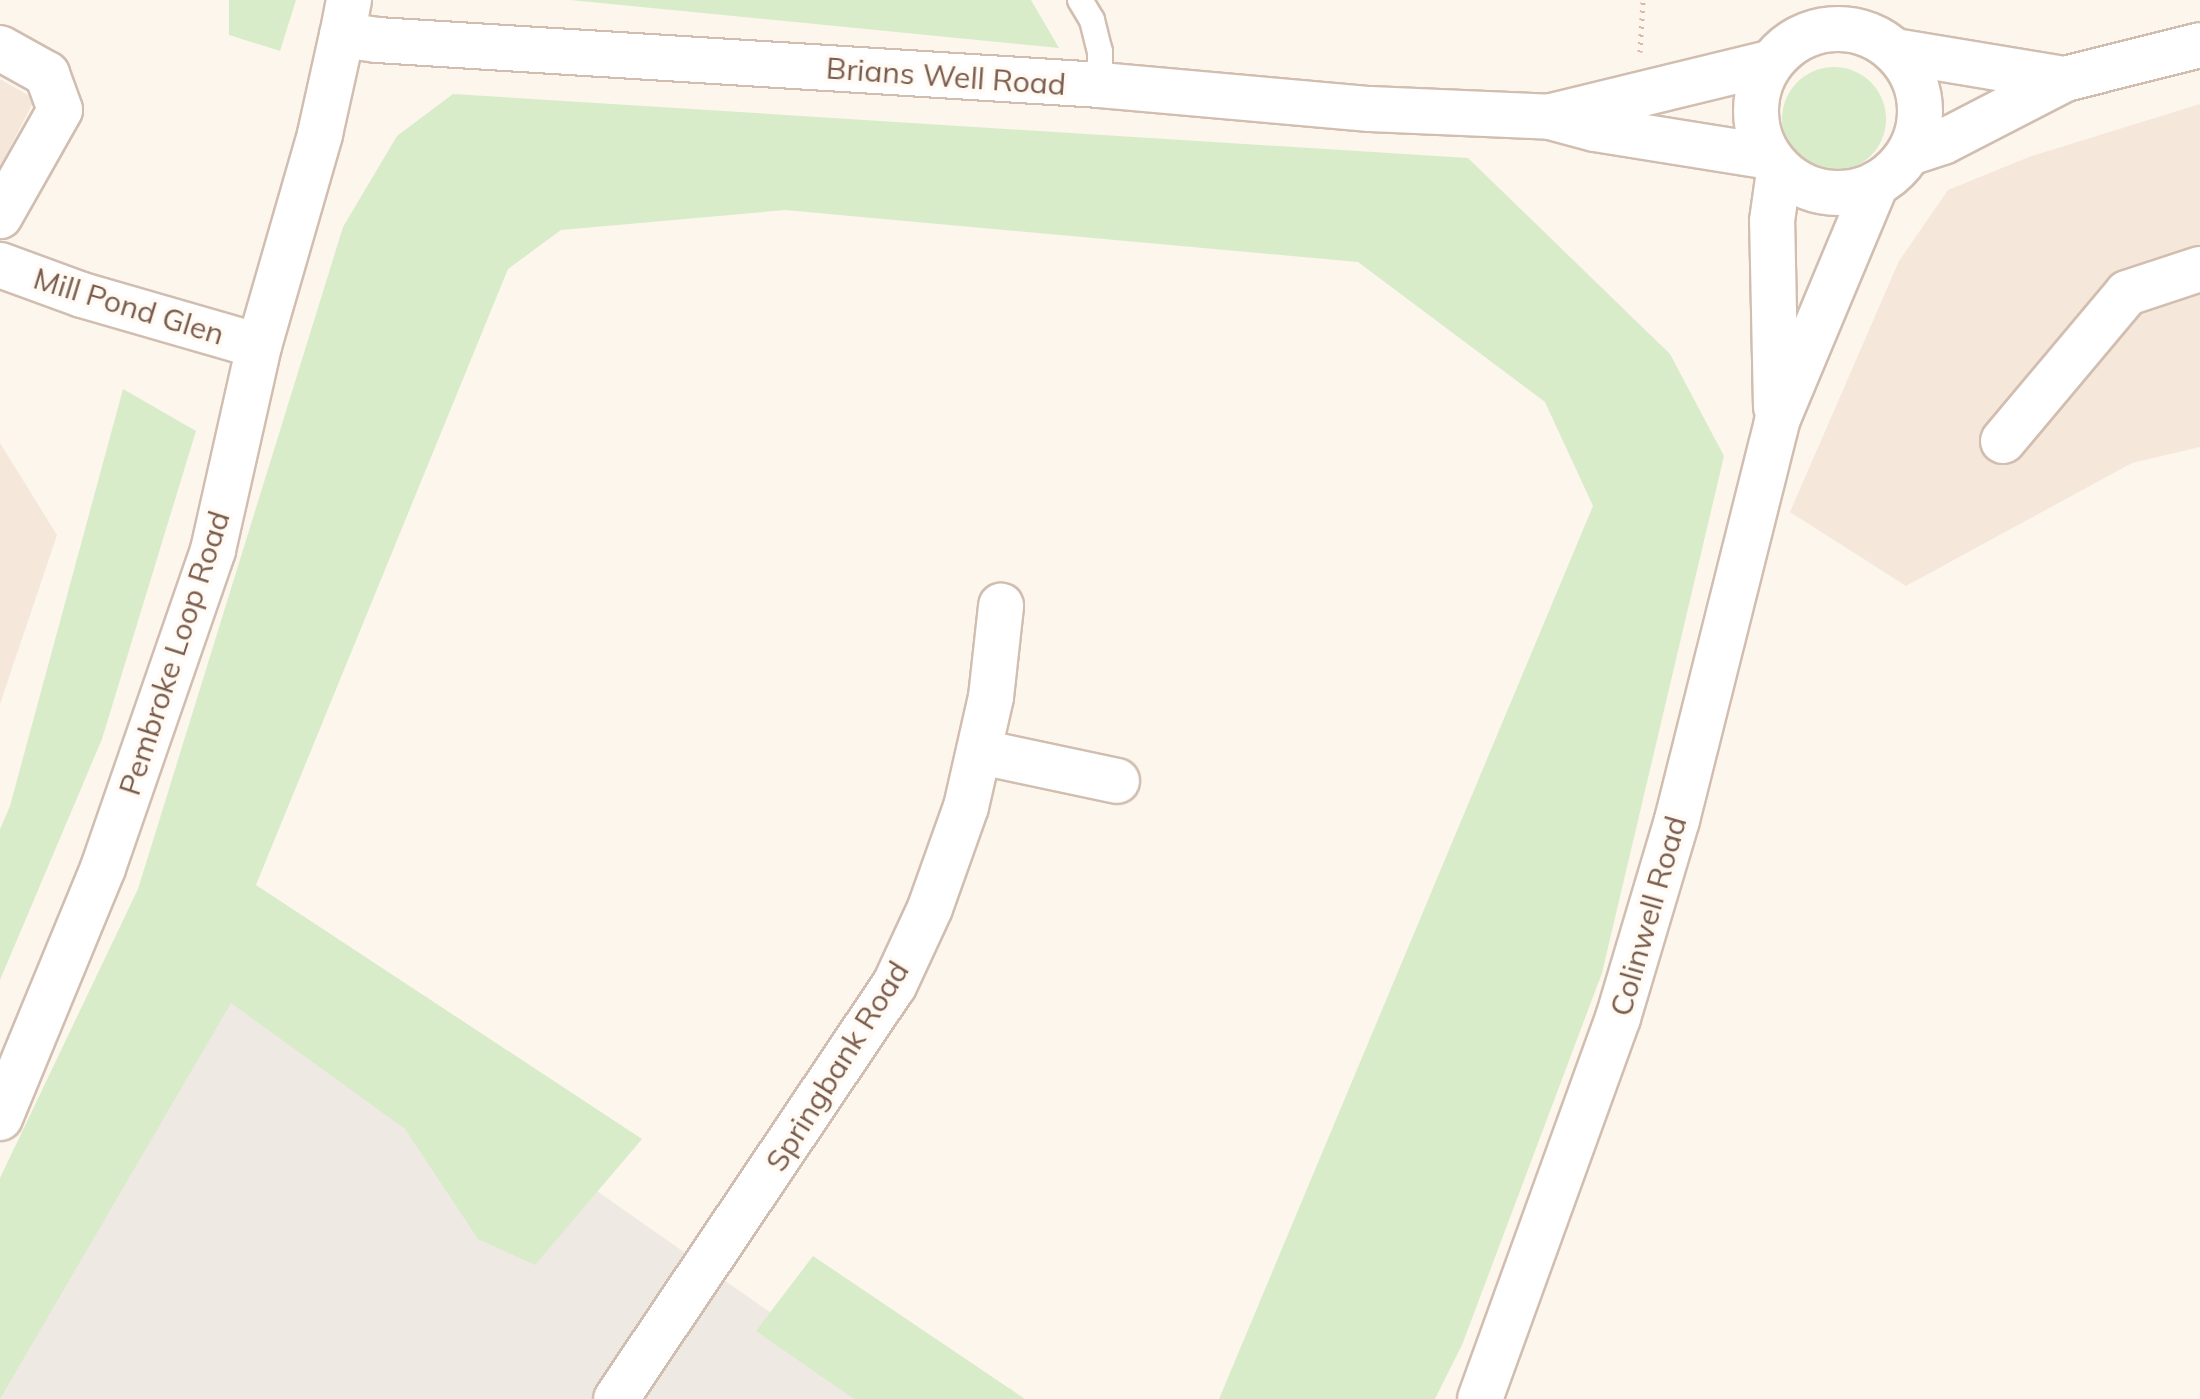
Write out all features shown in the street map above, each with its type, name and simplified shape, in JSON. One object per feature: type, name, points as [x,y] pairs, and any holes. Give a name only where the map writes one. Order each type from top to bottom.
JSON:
[{"type":"street","name":"Brians Well Road","points":[[345,17],[377,40],[1100,85],[1370,109],[1550,117],[1595,129],[1774,164]]},
{"type":"street","name":"Pembroke Loop Road","points":[[0,1118],[103,868],[213,550],[259,346],[320,134],[345,17]]},
{"type":"street","points":[[1830,28],[1854,29],[1876,38],[1895,51],[1911,74],[1919,100],[1919,127],[1909,153],[1895,171],[1876,184],[1854,192],[1830,193],[1807,188],[1774,164],[1758,134],[1755,110],[1759,85],[1770,63],[1808,34],[1830,28]]},
{"type":"street","points":[[1909,153],[1943,142],[2065,79],[2200,45]]},
{"type":"street","points":[[0,48],[47,74],[60,110],[0,216]]},
{"type":"street","points":[[1895,51],[2065,79]]},
{"type":"street","name":"Brians Well Road","points":[[1550,117],[1770,63]]},
{"type":"street","name":"Colinwell Road","points":[[1774,164],[1772,221],[1777,421]]},
{"type":"street","name":"Colinwell Road","points":[[1480,1399],[1618,1018],[1677,820],[1777,421],[1876,184]]},
{"type":"street","name":"Mill Pond Glen","points":[[0,265],[82,295],[259,346]]},
{"type":"street","points":[[2003,441],[2127,293],[2200,269]]},
{"type":"street","name":"Springbank Road","points":[[616,1399],[894,986],[936,893],[981,752],[991,697],[1001,606]]},
{"type":"street","points":[[981,752],[1117,781]]},
{"type":"lane","points":[[1080,0],[1092,20],[1100,51],[1100,85]]},
{"type":"shaded area","points":[[0,79],[35,99],[0,167]]},
{"type":"shaded area","points":[[2200,104],[2200,447],[2132,463],[1906,586],[1790,512],[1899,261],[1948,190],[2029,157]]},
{"type":"shaded area","points":[[0,443],[57,535],[0,704]]},
{"type":"shaded area","points":[[241,942],[894,1399],[0,1399],[0,1335]]},
{"type":"green space","points":[[229,0],[296,0],[280,51],[229,35]]},
{"type":"green space","points":[[570,0],[1031,0],[1059,48]]},
{"type":"green space","points":[[1834,67],[1854,71],[1871,82],[1882,99],[1886,119],[1882,139],[1871,156],[1854,167],[1834,171],[1814,167],[1797,156],[1786,139],[1782,119],[1786,99],[1797,82],[1814,71]]},
{"type":"green space","points":[[453,94],[1468,158],[1670,354],[1724,456],[1602,973],[1462,1345],[1435,1399],[1219,1399],[1593,506],[1545,402],[1358,262],[785,210],[561,230],[508,269],[256,885],[642,1139],[535,1265],[478,1239],[405,1129],[231,1003],[0,1399],[0,1178],[138,889],[343,227],[397,136]]},
{"type":"green space","points":[[123,389],[196,431],[102,739],[0,980],[0,829],[10,806]]},
{"type":"green space","points":[[813,1256],[1025,1399],[854,1399],[756,1331]]}]
